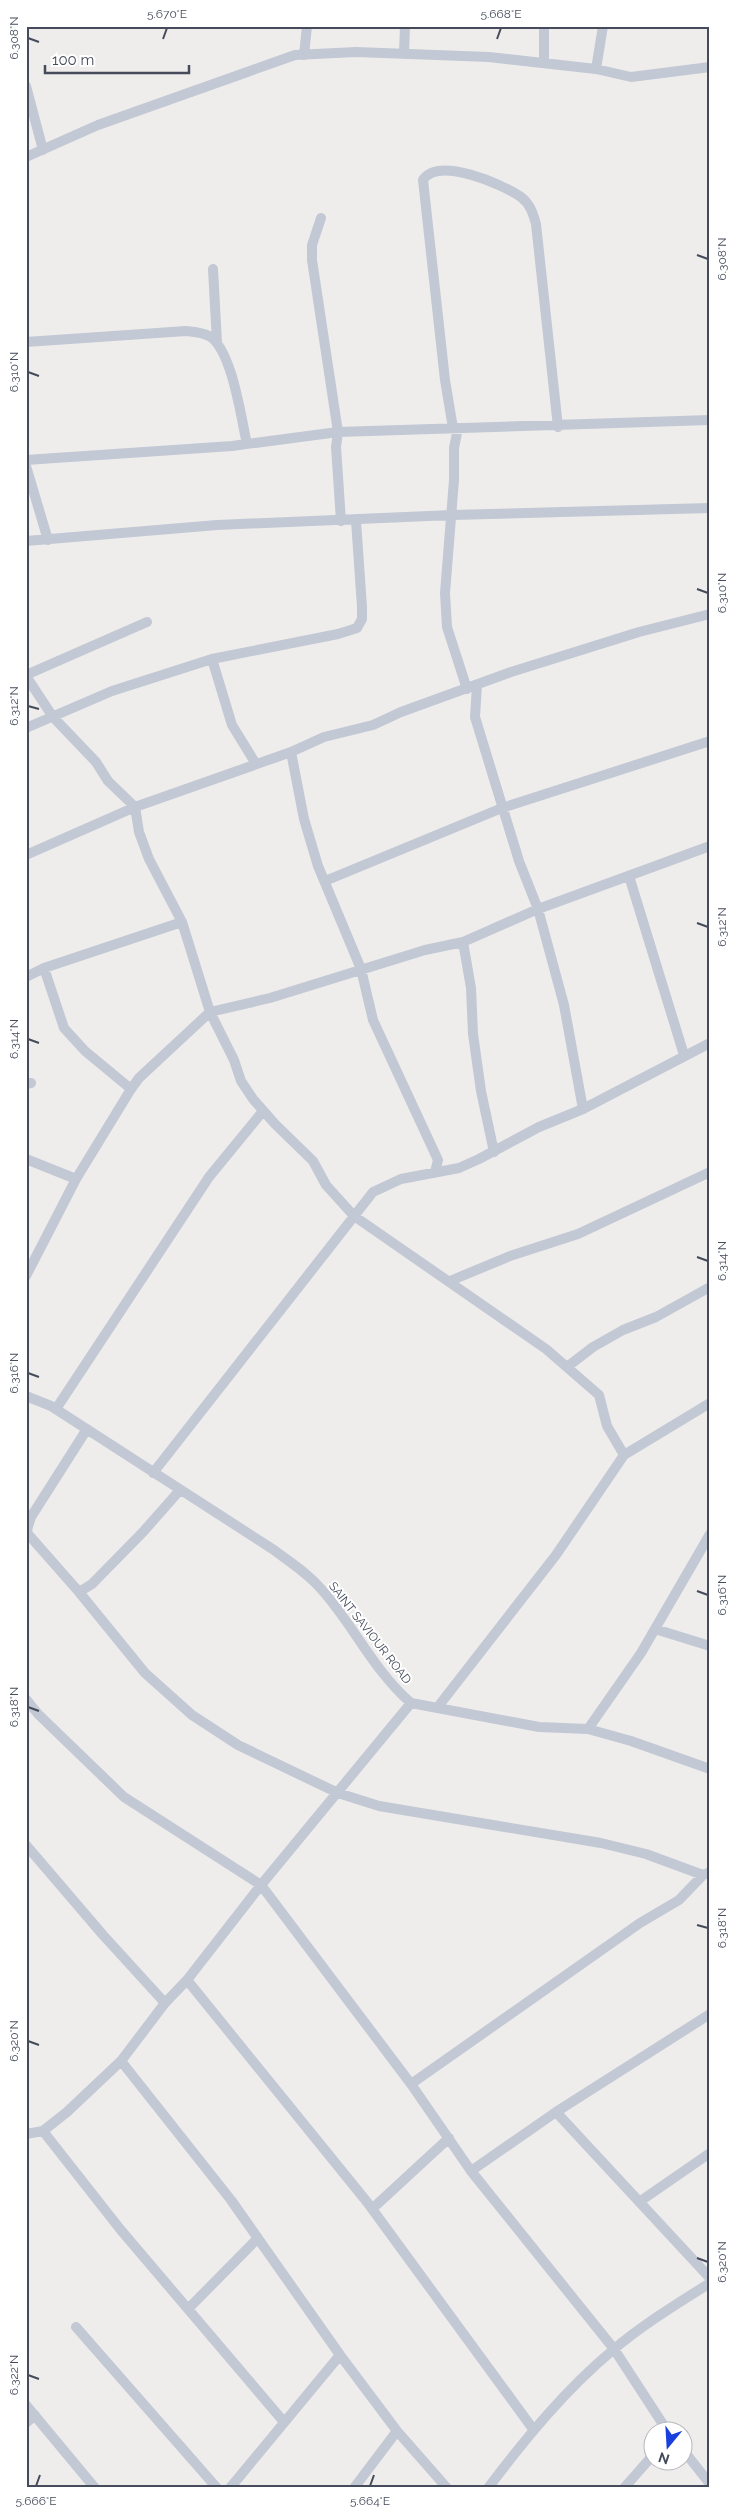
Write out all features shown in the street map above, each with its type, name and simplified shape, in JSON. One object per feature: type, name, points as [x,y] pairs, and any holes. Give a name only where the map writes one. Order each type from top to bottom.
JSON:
[{"type":"street","points":[[304,55],[307,26]]},
{"type":"street","points":[[404,53],[406,26]]},
{"type":"street","points":[[544,26],[544,63]]},
{"type":"street","points":[[596,69],[603,26]]},
{"type":"street","points":[[26,157],[98,125],[163,100],[295,55],[404,53],[489,57],[596,69],[631,77],[710,67]]},
{"type":"street","points":[[26,86],[43,150]]},
{"type":"street","points":[[558,427],[536,224],[531,208],[521,197],[501,187],[457,170],[436,170],[426,175],[423,180],[444,371],[455,428],[452,515],[445,593],[447,627],[472,687],[475,717],[502,808],[538,909],[564,1005],[583,1109]]},
{"type":"street","points":[[321,218],[312,245],[312,260],[338,432],[336,446],[342,500],[341,521]]},
{"type":"street","points":[[213,269],[217,343]]},
{"type":"street","points":[[26,342],[186,331],[199,332],[209,336],[217,343],[226,360],[247,444]]},
{"type":"street","points":[[26,460],[247,444],[338,432],[499,425],[558,427],[710,420]]},
{"type":"street","points":[[26,466],[48,540]]},
{"type":"street","points":[[26,541],[217,525],[356,521],[452,515],[710,508]]},
{"type":"street","points":[[26,728],[112,691],[212,659],[338,634],[357,628],[362,619],[362,608],[356,521]]},
{"type":"street","points":[[26,855],[135,808],[291,752],[324,737],[373,725],[401,712],[511,672],[639,632],[710,614]]},
{"type":"street","points":[[147,622],[26,675],[53,717],[96,762],[108,781],[135,808],[139,832],[149,859],[182,922],[210,1012],[234,1060],[241,1081],[263,1111],[313,1161],[326,1185],[354,1216],[546,1349],[599,1395],[607,1426],[624,1455]]},
{"type":"street","points":[[212,659],[232,725],[256,764]]},
{"type":"street","points":[[324,881],[502,808],[710,741]]},
{"type":"street","points":[[291,752],[304,819],[324,881],[361,969],[373,1020],[438,1160],[435,1172]]},
{"type":"street","points":[[26,1276],[76,1179],[131,1089],[139,1078],[210,1012],[270,998],[425,950],[463,942],[538,909],[710,846]]},
{"type":"street","points":[[629,876],[684,1055]]},
{"type":"street","points":[[26,977],[44,968],[182,922]]},
{"type":"street","points":[[463,942],[471,988],[473,1034],[481,1091],[494,1152]]},
{"type":"street","points":[[44,968],[64,1028],[85,1051],[131,1089]]},
{"type":"street","points":[[153,1473],[373,1192],[401,1179],[459,1168],[494,1152],[539,1127],[583,1109],[710,1043]]},
{"type":"street","points":[[56,1409],[209,1176],[263,1111]]},
{"type":"street","points":[[26,1159],[76,1179]]},
{"type":"street","points":[[450,1281],[510,1256],[578,1234],[710,1172]]},
{"type":"street","points":[[567,1366],[593,1347],[623,1330],[656,1317],[710,1287]]},
{"type":"street","name":"SAINT SAVIOUR ROAD","points":[[26,1396],[56,1409],[274,1550],[302,1571],[322,1590],[395,1689],[411,1703],[539,1727],[588,1729],[631,1741],[710,1769]]},
{"type":"street","points":[[437,1708],[556,1555],[624,1455],[710,1403]]},
{"type":"street","points":[[86,1429],[31,1517],[27,1530],[28,1534],[79,1592],[145,1673],[192,1715],[238,1745],[338,1792],[379,1806],[601,1843],[646,1854],[706,1874],[679,1900],[640,1924],[411,2084]]},
{"type":"street","points":[[79,1592],[92,1584],[144,1532],[180,1490]]},
{"type":"street","points":[[588,1729],[655,1628],[710,1534]]},
{"type":"street","points":[[655,1628],[710,1646]]},
{"type":"street","points":[[26,1699],[38,1714],[124,1797],[261,1885],[411,2084],[471,2171],[614,2349],[661,2422]]},
{"type":"street","points":[[26,2134],[43,2131],[67,2112],[122,2061],[165,2003],[187,1980],[261,1885],[411,1703]]},
{"type":"street","points":[[26,1844],[103,1935],[165,2003]]},
{"type":"street","points":[[187,1980],[372,2209],[533,2429]]},
{"type":"street","points":[[471,2171],[556,2112],[710,2014]]},
{"type":"street","points":[[122,2061],[231,2200],[340,2355],[397,2430],[447,2488]]},
{"type":"street","points":[[556,2112],[710,2278]]},
{"type":"street","points":[[43,2131],[120,2229],[284,2422]]},
{"type":"street","points":[[372,2209],[449,2138]]},
{"type":"street","points":[[639,2202],[710,2153]]},
{"type":"street","points":[[188,2309],[258,2238]]},
{"type":"street","points":[[488,2488],[533,2429],[580,2379],[614,2349],[710,2283]]},
{"type":"street","points":[[76,2327],[217,2488]]},
{"type":"street","points":[[230,2488],[340,2355]]},
{"type":"street","points":[[26,2405],[95,2488]]},
{"type":"street","points":[[26,2424],[35,2415]]},
{"type":"street","points":[[354,2488],[397,2430]]},
{"type":"street","points":[[694,2464],[710,2484]]},
{"type":"street","points":[[624,2488],[644,2465]]}]
